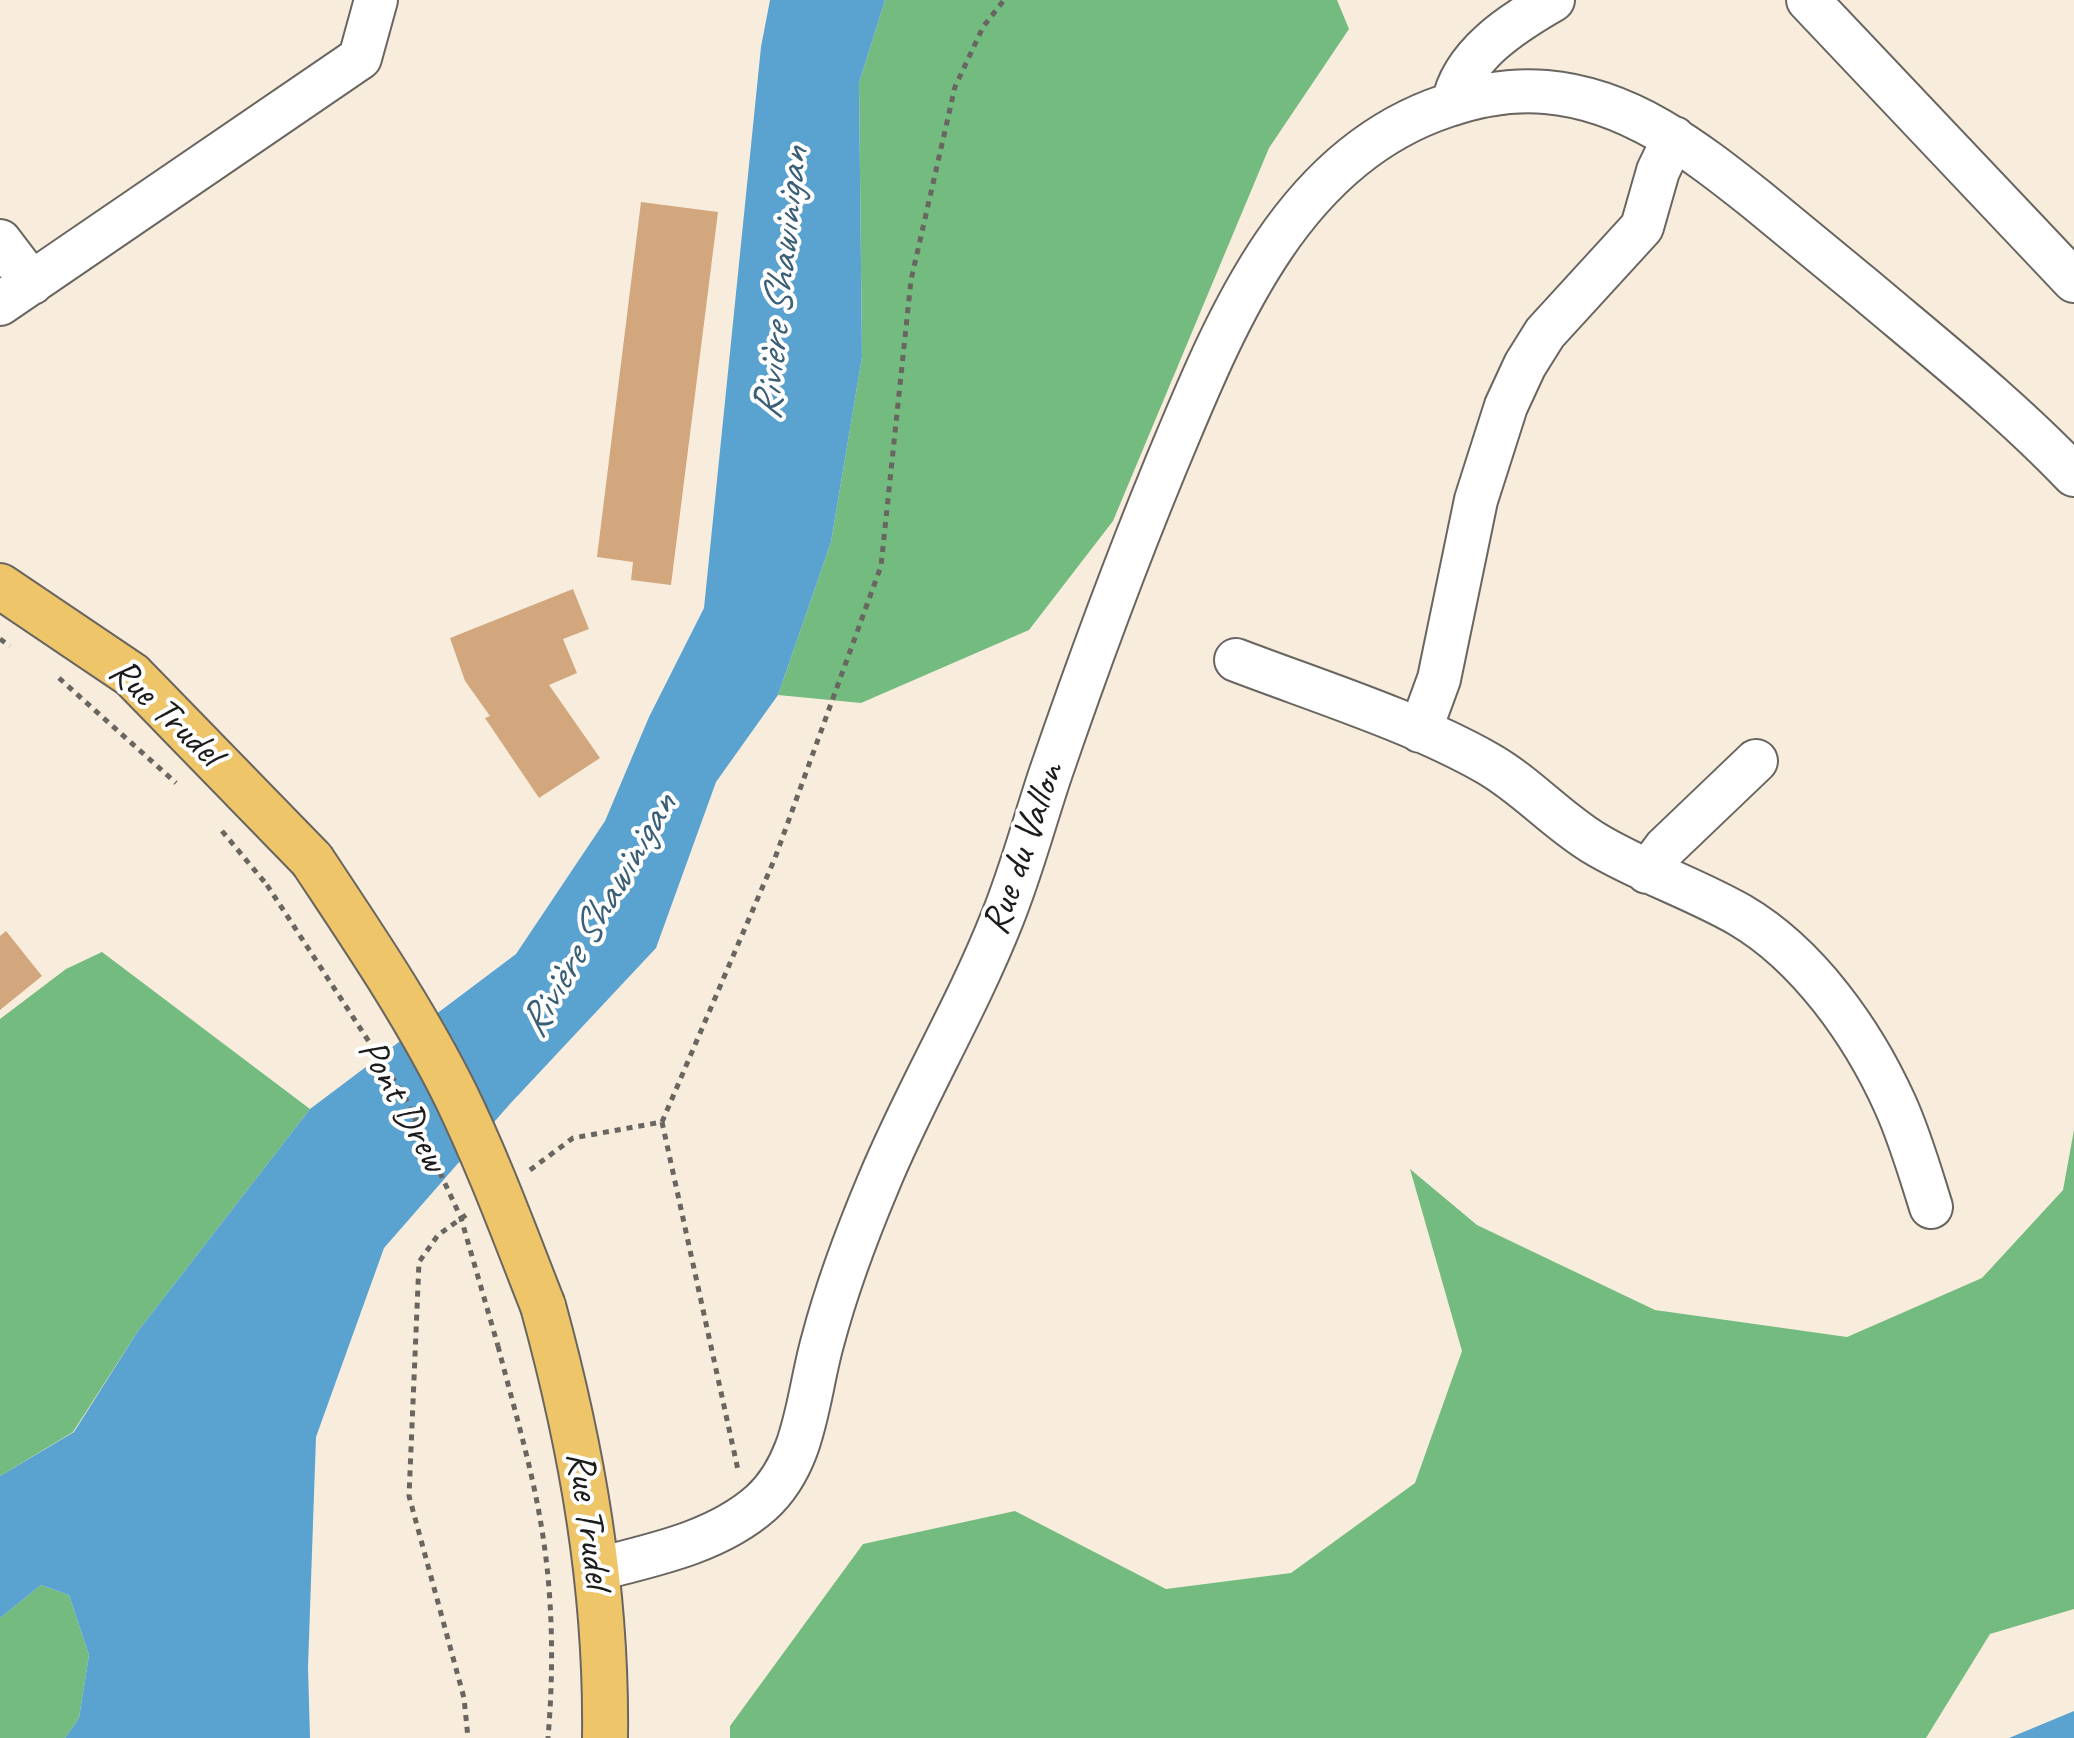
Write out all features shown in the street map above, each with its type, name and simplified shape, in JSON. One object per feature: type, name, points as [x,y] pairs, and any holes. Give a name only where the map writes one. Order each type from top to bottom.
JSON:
[{"type":"main road","name":"Rue Trudel","points":[[0,586],[132,675],[312,860]]},
{"type":"main road","name":"Pont Drew","points":[[312,860],[409,1008],[456,1095],[543,1306]]},
{"type":"main road","name":"Rue Trudel","points":[[543,1306],[578,1445],[598,1569],[605,1738]]},
{"type":"street","points":[[0,241],[16,294],[360,58],[376,0]]},
{"type":"street","points":[[1453,104],[1461,78],[1486,49],[1553,0]]},
{"type":"street","points":[[1808,0],[2074,281]]},
{"type":"street","name":"Rue du Vallon","points":[[598,1569],[678,1547],[748,1514],[778,1485],[796,1453],[823,1339],[868,1209],[911,1108],[1003,917],[1107,614],[1181,428],[1232,315],[1262,262],[1301,210],[1339,170],[1397,127],[1453,104],[1524,91],[1566,95],[1624,112],[1674,138],[1778,217],[1945,356],[2074,475]]},
{"type":"street","points":[[1420,731],[1439,679],[1476,500],[1506,406],[1525,365],[1545,333],[1642,227],[1658,171],[1674,138]]},
{"type":"street","points":[[1236,660],[1420,731],[1488,764],[1573,830],[1647,872],[1741,916],[1771,937],[1806,970],[1853,1030],[1886,1086],[1911,1146],[1931,1207]]},
{"type":"street","points":[[1647,872],[1665,848],[1756,761]]},
{"type":"path","points":[[748,1514],[662,1122],[775,858],[881,566],[911,280],[955,87],[983,27],[1004,0]]},
{"type":"path","points":[[0,639],[13,648]]},
{"type":"path","points":[[53,673],[179,786]]},
{"type":"path","name":"Pont Drew","points":[[221,829],[267,885],[405,1097],[461,1218],[498,1346]]},
{"type":"path","points":[[524,1174],[573,1138],[662,1122]]},
{"type":"path","points":[[468,1738],[464,1698],[409,1496],[419,1262],[438,1235],[475,1209]]},
{"type":"path","name":"Rue Trudel","points":[[498,1346],[526,1450],[544,1543],[551,1642],[548,1738]]},
{"type":"green space","points":[[885,0],[1337,0],[1349,29],[1269,148],[1113,521],[1029,630],[861,703],[778,695],[831,542],[862,357],[859,83]]},
{"type":"green space","points":[[102,952],[310,1109],[138,1331],[73,1432],[0,1476],[0,1019],[66,969]]},
{"type":"green space","points":[[2074,1130],[2074,1609],[1990,1634],[1926,1738],[730,1738],[730,1726],[863,1544],[1015,1511],[1166,1589],[1291,1573],[1415,1483],[1462,1351],[1410,1169],[1477,1225],[1655,1310],[1847,1337],[1982,1278],[2063,1190]]},
{"type":"green space","points":[[41,1585],[69,1595],[89,1655],[79,1718],[65,1738],[0,1738],[0,1618]]},
{"type":"water","name":"Rivière Shawinigan","points":[[770,0],[885,0],[859,83],[862,357],[831,542],[778,695],[716,782],[656,948],[509,1105],[384,1248],[316,1437],[308,1667],[310,1738],[65,1738],[79,1718],[89,1655],[69,1595],[41,1585],[0,1618],[0,1476],[74,1432],[138,1331],[310,1109],[516,954],[605,821],[649,717],[704,608],[761,47]]},
{"type":"water","points":[[2074,1711],[2074,1738],[2009,1738]]},
{"type":"building","points":[[641,202],[718,212],[671,585],[631,580],[633,562],[597,557]]},
{"type":"building","points":[[573,589],[589,629],[563,639],[577,673],[549,685],[600,758],[539,798],[485,718],[490,716],[465,681],[450,638]]},
{"type":"building","points":[[6,931],[42,976],[0,1010],[0,936]]}]
